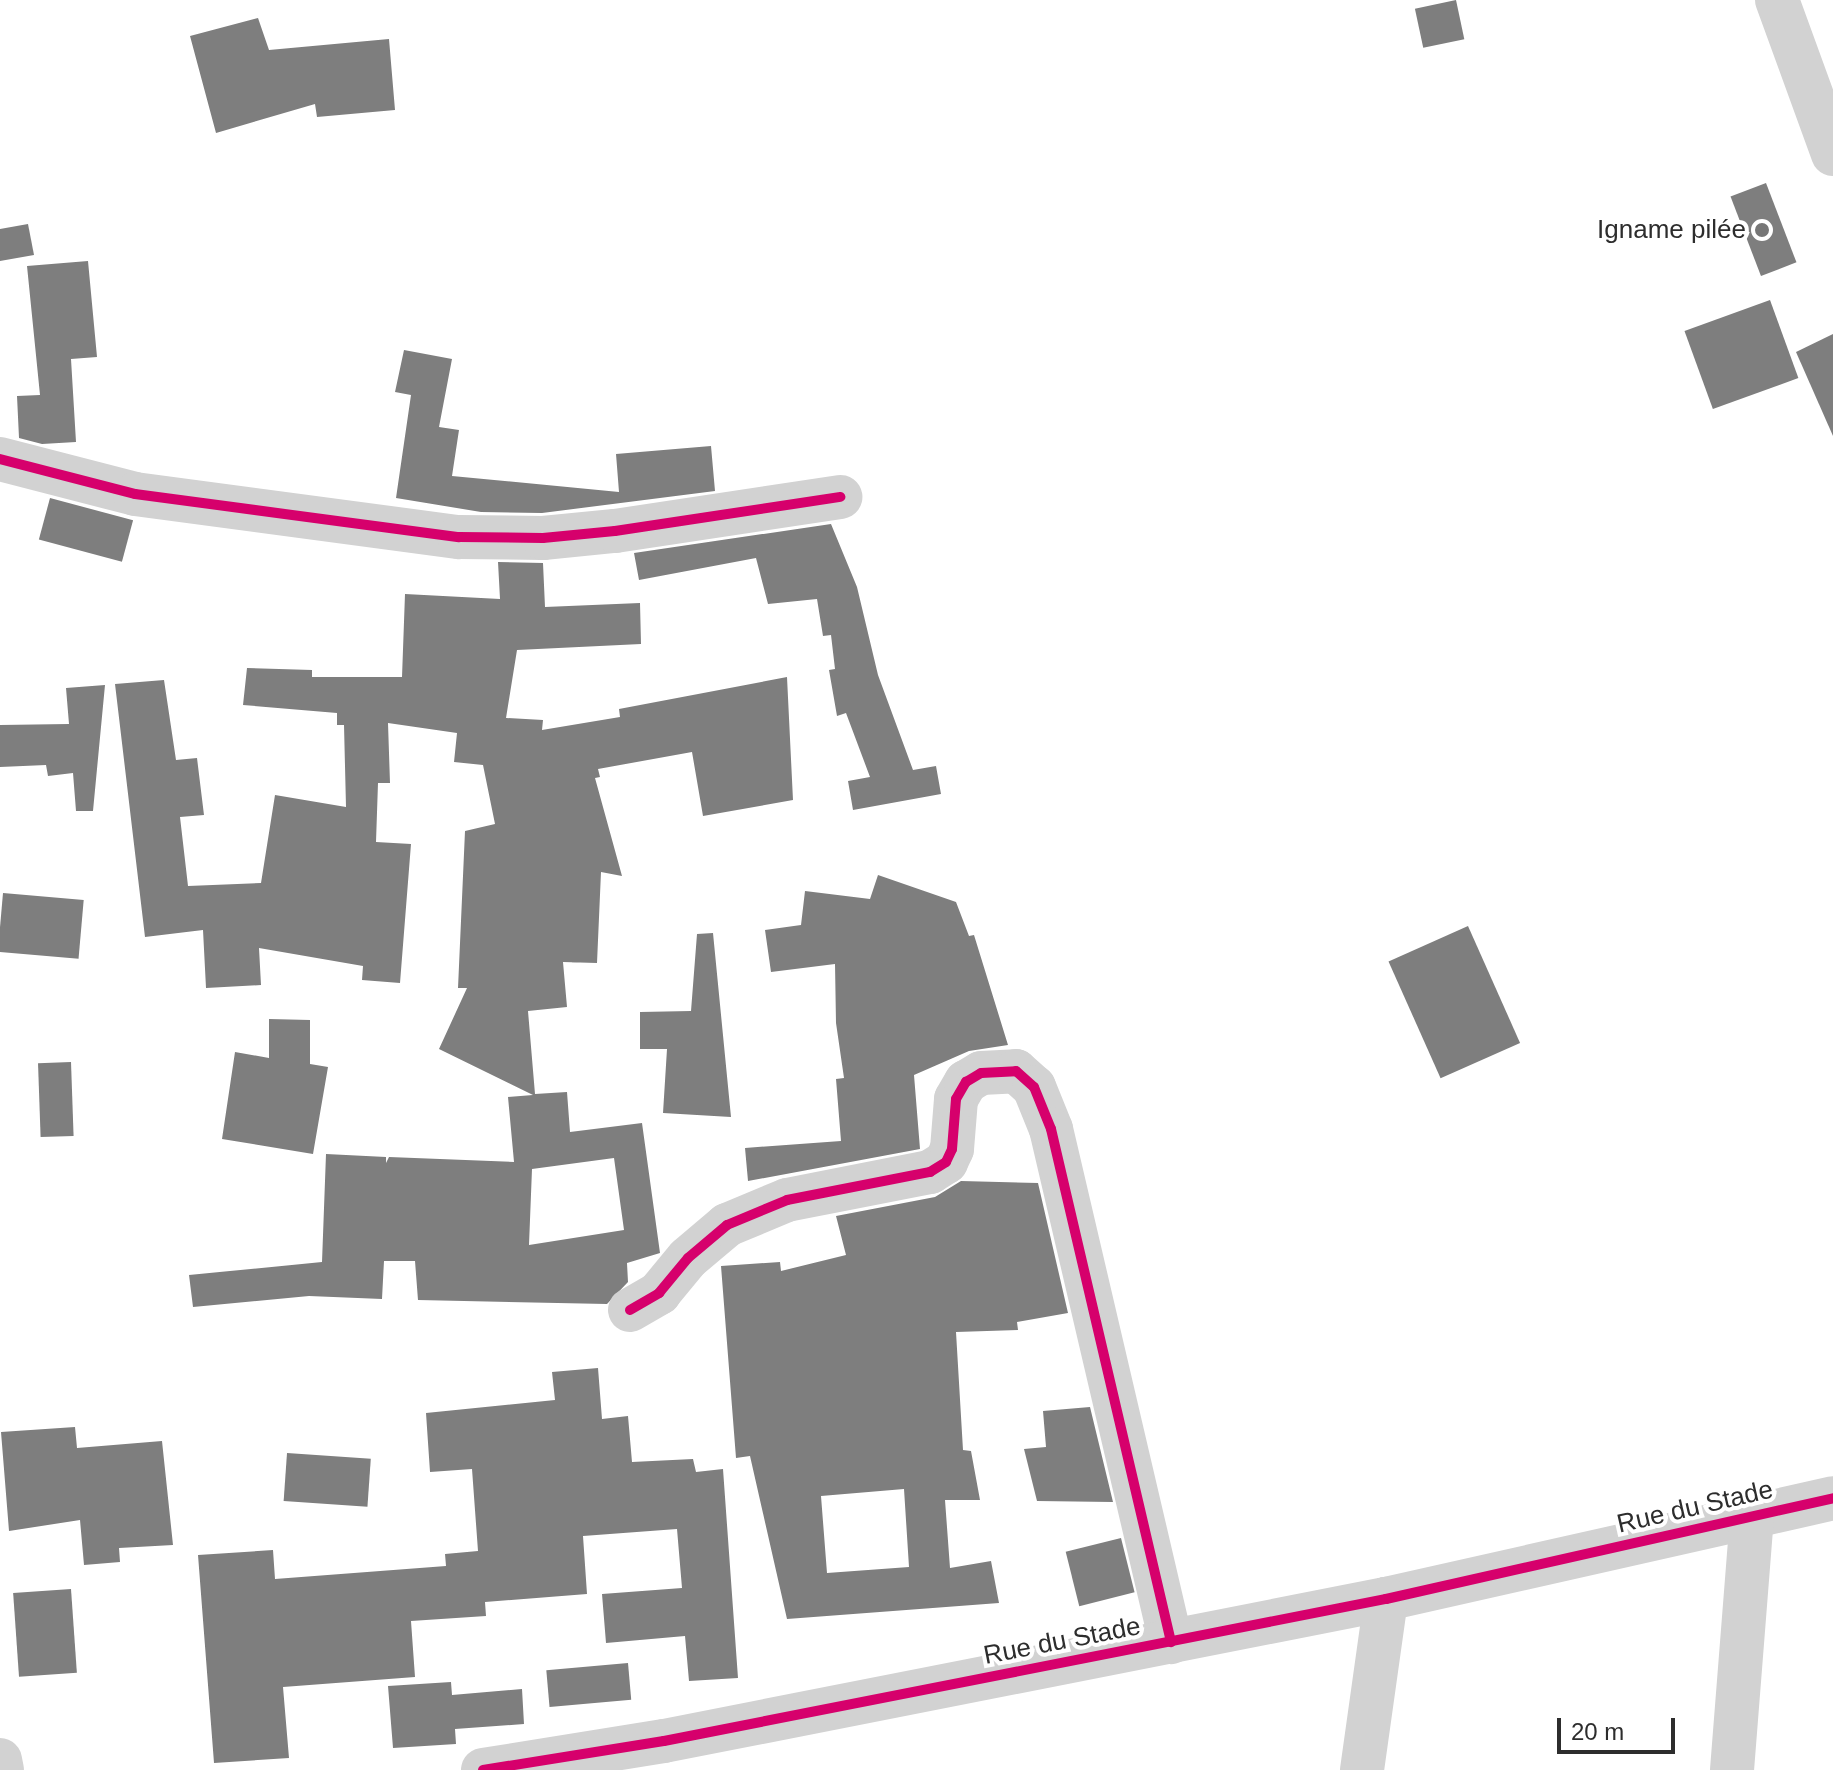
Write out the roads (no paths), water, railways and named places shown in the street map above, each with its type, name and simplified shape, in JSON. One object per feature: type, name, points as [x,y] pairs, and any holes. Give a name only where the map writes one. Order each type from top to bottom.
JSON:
[{"type":"street","points":[[1777,0],[1833,154]]},
{"type":"street","points":[[0,459],[135,494],[459,537],[543,538],[615,531],[840,497]]},
{"type":"street","points":[[630,1310],[659,1293],[688,1258],[727,1225],[787,1200],[930,1172],[946,1162],[952,1149],[956,1099],[966,1082],[981,1073],[1016,1071],[1034,1087],[1051,1129],[1171,1642]]},
{"type":"street","name":"Rue du Stade","points":[[483,1770],[680,1738],[1386,1599],[1833,1498]]},
{"type":"street","points":[[1732,1770],[1752,1518]]},
{"type":"street","points":[[1362,1770],[1386,1599]]},
{"type":"street","points":[[0,1760],[2,1770]]},
{"type":"place","name":"Igname pilée","points":[[1762,230]]}]
